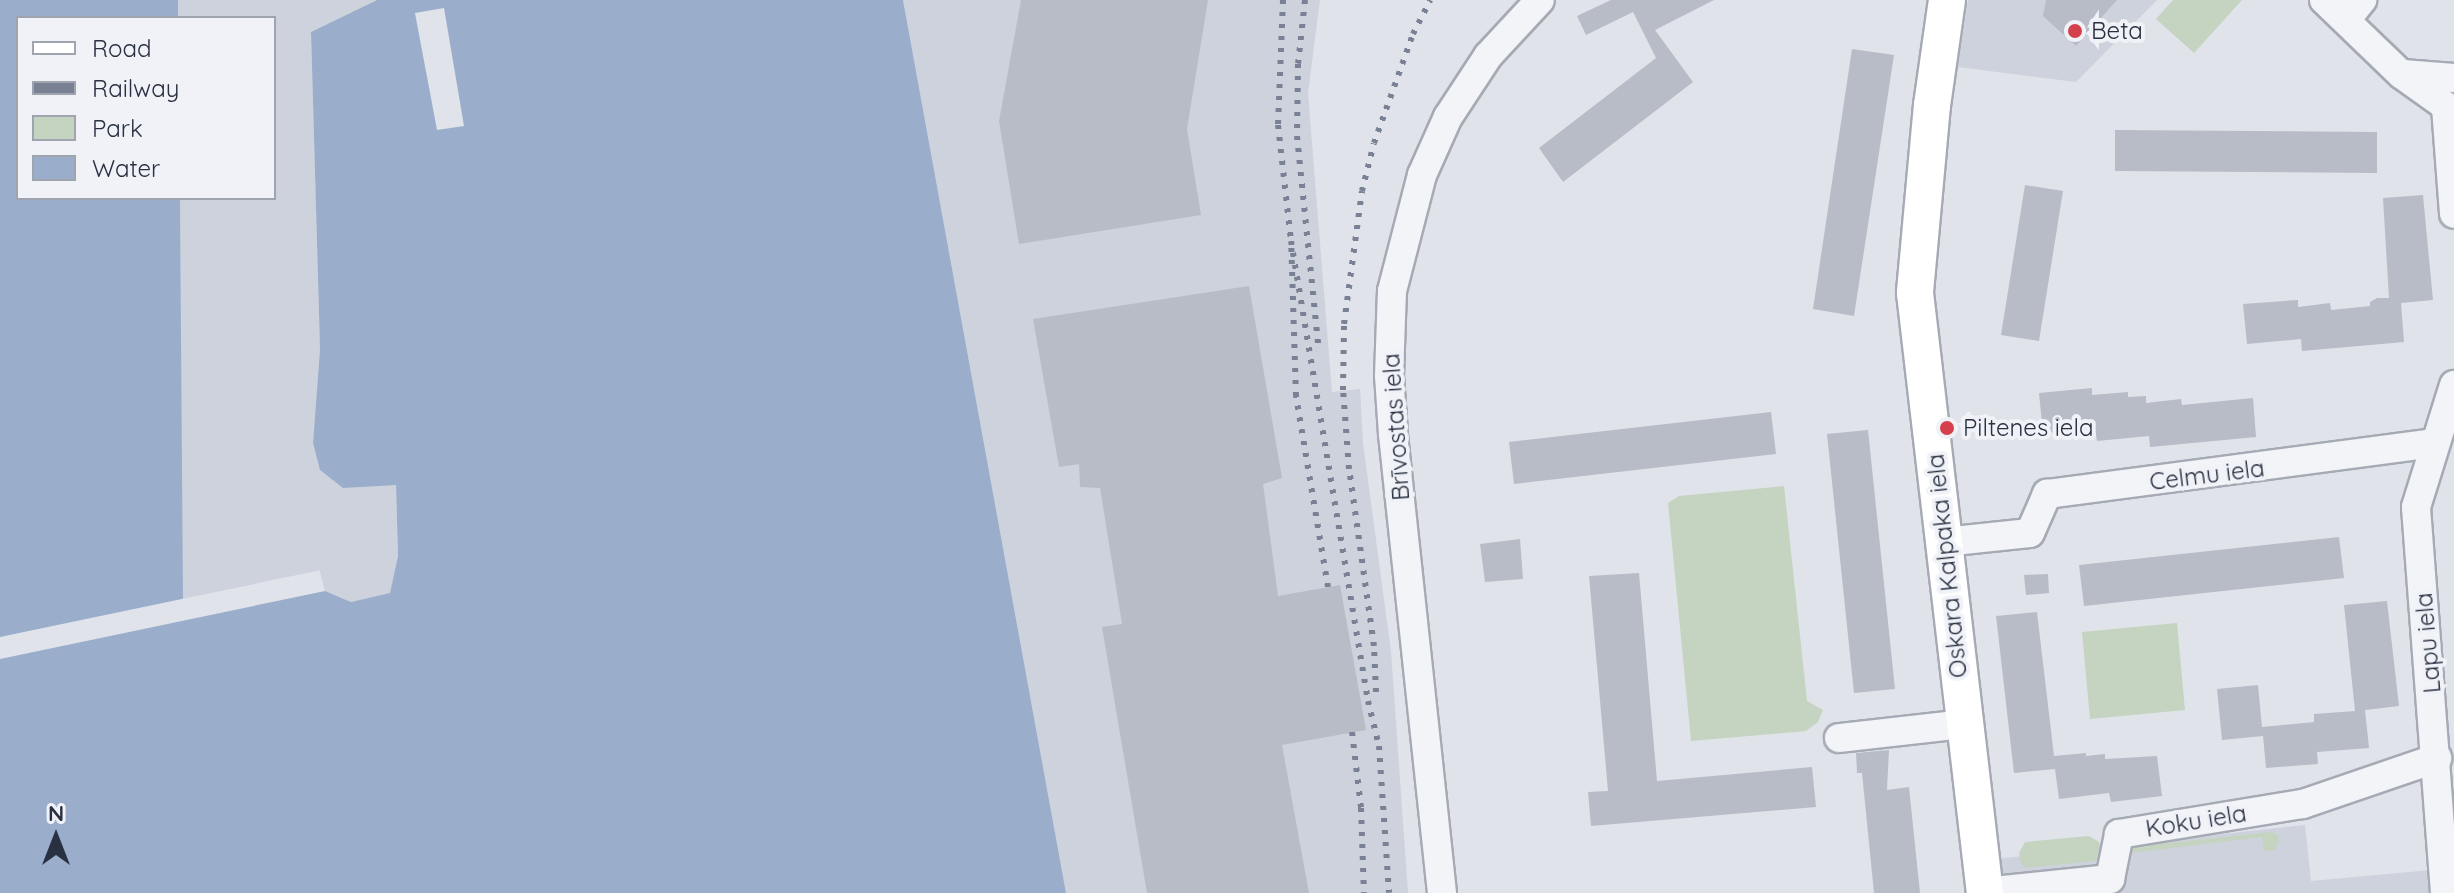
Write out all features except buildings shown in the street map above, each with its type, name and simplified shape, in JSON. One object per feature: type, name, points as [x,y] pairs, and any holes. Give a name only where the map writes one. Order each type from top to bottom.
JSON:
[{"type":"main road","name":"Oskara Kalpaka iela","points":[[1947,0],[1932,105],[1915,293],[1984,892]]},
{"type":"street","name":"Brīvostas iela","points":[[1442,893],[1390,391],[1392,291],[1418,188],[1448,117],[1488,56],[1540,0]]},
{"type":"street","points":[[2324,0],[2354,10],[2401,74],[2450,110],[2454,214]]},
{"type":"street","points":[[2401,74],[2454,78]]},
{"type":"street","points":[[2433,443],[2454,385]]},
{"type":"street","name":"Celmu iela","points":[[1944,542],[2030,533],[2047,494],[2433,443]]},
{"type":"street","name":"Lapu iela","points":[[2433,443],[2416,507],[2445,893]]},
{"type":"street","points":[[1839,738],[1964,724]]},
{"type":"street","name":"Koku iela","points":[[1984,892],[2110,879],[2119,834],[2303,804],[2437,758]]},
{"type":"shaded area","points":[[178,0],[377,0],[311,32],[320,349],[313,443],[396,485],[398,556],[390,594],[351,602],[325,591],[320,570],[182,599],[180,200],[276,200],[276,16],[178,16]]},
{"type":"shaded area","points":[[903,0],[1320,0],[1308,93],[1332,392],[1360,389],[1363,443],[1391,651],[1408,893],[1066,893]]},
{"type":"shaded area","points":[[1968,0],[2157,0],[2076,82],[1958,67]]},
{"type":"shaded area","points":[[2305,825],[2311,881],[2431,870],[2433,893],[1999,893],[1996,859]]},
{"type":"green space","points":[[2173,0],[2242,0],[2194,53],[2156,19]]},
{"type":"green space","points":[[1784,486],[1807,701],[1823,710],[1818,722],[1806,731],[1691,741],[1668,503],[1679,496]]},
{"type":"green space","points":[[2177,623],[2185,710],[2090,719],[2082,632]]},
{"type":"green space","points":[[2271,832],[2278,835],[2275,850],[2264,851],[2262,837],[2131,853],[2130,847]]},
{"type":"green space","points":[[2089,836],[2099,842],[2102,853],[2095,861],[2025,868],[2021,862],[2019,853],[2025,842]]},
{"type":"water","points":[[0,0],[178,0],[178,16],[16,16],[16,200],[180,200],[183,599],[320,570],[325,591],[351,602],[390,593],[398,556],[396,485],[343,488],[320,470],[313,443],[320,349],[311,32],[377,0],[903,0],[1066,893],[0,893]]},
{"type":"pier","points":[[444,8],[464,126],[437,130],[415,13]]},
{"type":"pier","points":[[320,570],[325,591],[0,659],[0,637]]},
{"type":"railway","points":[[1283,0],[1278,125],[1291,241]]},
{"type":"railway","points":[[1305,0],[1298,64],[1297,136],[1319,351]]},
{"type":"railway","points":[[1376,692],[1374,646],[1349,469],[1343,390],[1344,324],[1362,191],[1374,143],[1413,34],[1430,0]]},
{"type":"railway","points":[[1328,587],[1296,396],[1291,241],[1368,701],[1379,746],[1389,893]]},
{"type":"railway","points":[[1352,732],[1361,808],[1364,893]]},
{"type":"place","name":"Beta","points":[[2075,31]]},
{"type":"place","name":"Piltenes iela","points":[[1947,428]]}]
